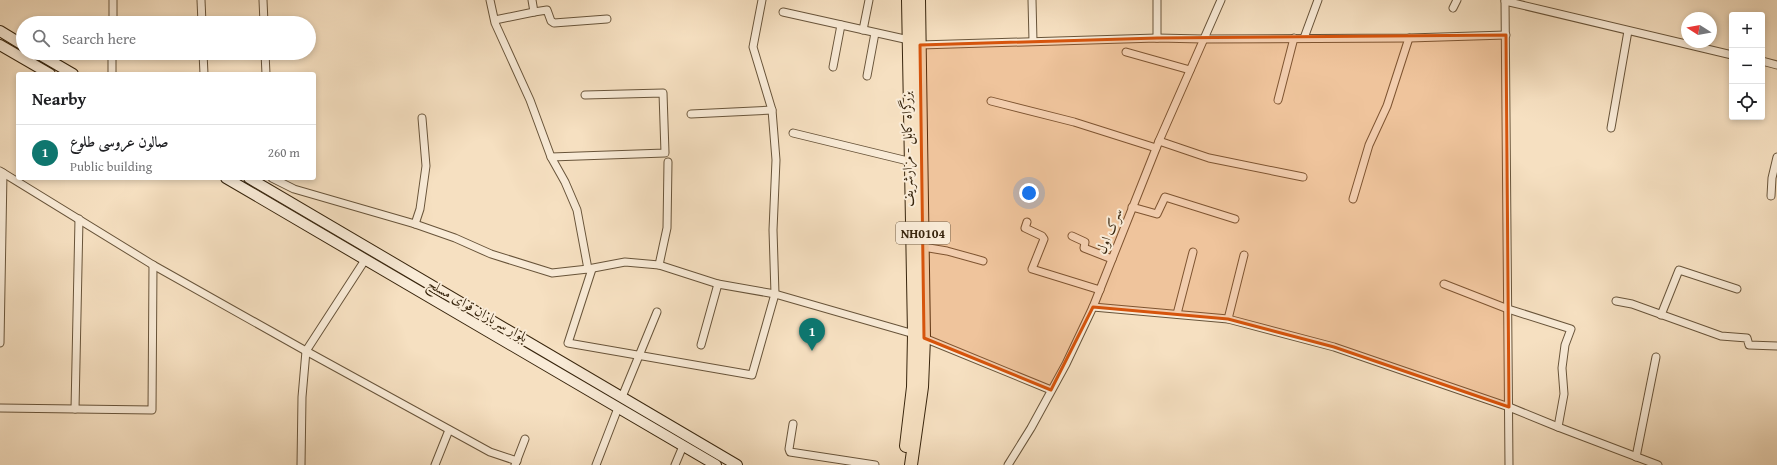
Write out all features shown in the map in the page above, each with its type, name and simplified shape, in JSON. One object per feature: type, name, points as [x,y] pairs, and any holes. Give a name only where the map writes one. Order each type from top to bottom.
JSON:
[{"type":"highway","name":"بزرگراه کابل - مزارشریف","points":[[904,465],[919,336],[923,247],[915,43],[908,0]]},
{"type":"highway","name":"بزرگراه کابل - مزارشریف","points":[[912,465],[922,388],[912,162],[915,43],[919,0]]},
{"type":"main road","points":[[0,31],[16,41]]},
{"type":"main road","points":[[0,45],[16,54]]},
{"type":"main road","points":[[26,60],[47,72]]},
{"type":"main road","points":[[49,60],[69,72]]},
{"type":"main road","name":"بلوار سربازان قوای مسلح","points":[[229,180],[716,465]]},
{"type":"main road","name":"بلوار سربازان قوای مسلح","points":[[252,180],[737,465]]},
{"type":"street","points":[[113,0],[113,16]]},
{"type":"street","points":[[201,0],[202,16]]},
{"type":"street","points":[[263,0],[264,16]]},
{"type":"street","points":[[490,0],[495,20],[530,100],[551,157],[565,182],[577,210],[590,269],[568,343],[752,375],[775,294],[773,230],[776,160],[772,110],[753,47],[762,0]]},
{"type":"street","points":[[532,0],[534,12]]},
{"type":"street","points":[[863,30],[869,0]]},
{"type":"street","points":[[1032,0],[1033,41]]},
{"type":"street","points":[[1157,0],[1157,38]]},
{"type":"street","name":"سرک اول","points":[[1008,465],[1031,428],[1093,307],[1157,144],[1221,0]]},
{"type":"street","points":[[1304,38],[1318,0]]},
{"type":"street","points":[[1454,8],[1457,0]]},
{"type":"street","points":[[1509,465],[1505,1],[1628,31],[1729,53]]},
{"type":"street","points":[[495,20],[547,10],[551,21],[554,23],[607,19]]},
{"type":"street","points":[[783,12],[915,43],[1157,38],[1409,38],[1506,35]]},
{"type":"street","points":[[833,67],[841,25]]},
{"type":"street","points":[[1611,128],[1628,31]]},
{"type":"street","points":[[867,76],[875,33]]},
{"type":"street","points":[[1278,100],[1294,38]]},
{"type":"street","points":[[1353,199],[1368,146],[1387,106],[1409,38]]},
{"type":"street","points":[[1126,52],[1190,70]]},
{"type":"street","points":[[112,60],[112,72]]},
{"type":"street","points":[[205,60],[206,72]]},
{"type":"street","points":[[265,60],[266,72]]},
{"type":"street","points":[[1765,62],[1777,65]]},
{"type":"street","points":[[551,157],[665,153],[663,93],[585,95]]},
{"type":"street","points":[[991,101],[1209,158],[1303,177]]},
{"type":"street","points":[[692,114],[772,110]]},
{"type":"street","points":[[415,224],[420,209],[426,166],[422,118]]},
{"type":"street","points":[[793,133],[912,162]]},
{"type":"street","points":[[1772,196],[1772,178],[1777,157]]},
{"type":"street","points":[[660,265],[667,228],[668,162]]},
{"type":"street","points":[[1,172],[153,265],[490,452],[516,463],[525,440]]},
{"type":"street","points":[[0,343],[1,172]]},
{"type":"street","points":[[276,180],[294,189],[415,224],[455,238],[491,254],[552,273],[590,269],[625,262],[660,265],[718,284],[775,294],[919,336],[1051,390]]},
{"type":"street","points":[[1132,207],[1157,214],[1165,197],[1235,219]]},
{"type":"street","points":[[75,409],[78,219]]},
{"type":"street","points":[[1027,222],[1025,228],[1042,236],[1044,239],[1032,269],[1100,290]]},
{"type":"street","points":[[1072,236],[1085,242],[1084,248],[1112,258]]},
{"type":"street","points":[[923,247],[947,251],[983,261]]},
{"type":"street","points":[[1177,314],[1193,252]]},
{"type":"street","points":[[1228,319],[1244,255]]},
{"type":"street","points":[[301,465],[302,397],[306,351],[365,260]]},
{"type":"street","points":[[0,408],[152,410],[153,265]]},
{"type":"street","points":[[1661,315],[1679,270],[1737,289]]},
{"type":"street","points":[[701,345],[718,284]]},
{"type":"street","points":[[1444,284],[1508,309],[1571,329],[1565,344],[1562,368],[1564,394],[1558,427]]},
{"type":"street","points":[[1616,301],[1632,304],[1721,336],[1747,338],[1748,345],[1777,346]]},
{"type":"street","points":[[1093,307],[1228,319],[1334,347],[1509,407],[1658,465]]},
{"type":"street","points":[[622,397],[657,312]]},
{"type":"street","points":[[1636,457],[1656,357]]},
{"type":"street","points":[[596,465],[618,408]]},
{"type":"street","points":[[793,424],[789,449],[790,452],[875,465]]},
{"type":"street","points":[[435,465],[449,430]]},
{"type":"street","points":[[676,465],[683,446]]},
{"type":"highlighted area","points":[[1506,35],[1509,407],[1334,347],[1228,319],[1093,307],[1051,390],[924,338],[920,45],[1157,38]]},
{"type":"place","name":"صالون عروسی طلوع","points":[[812,351]]}]
